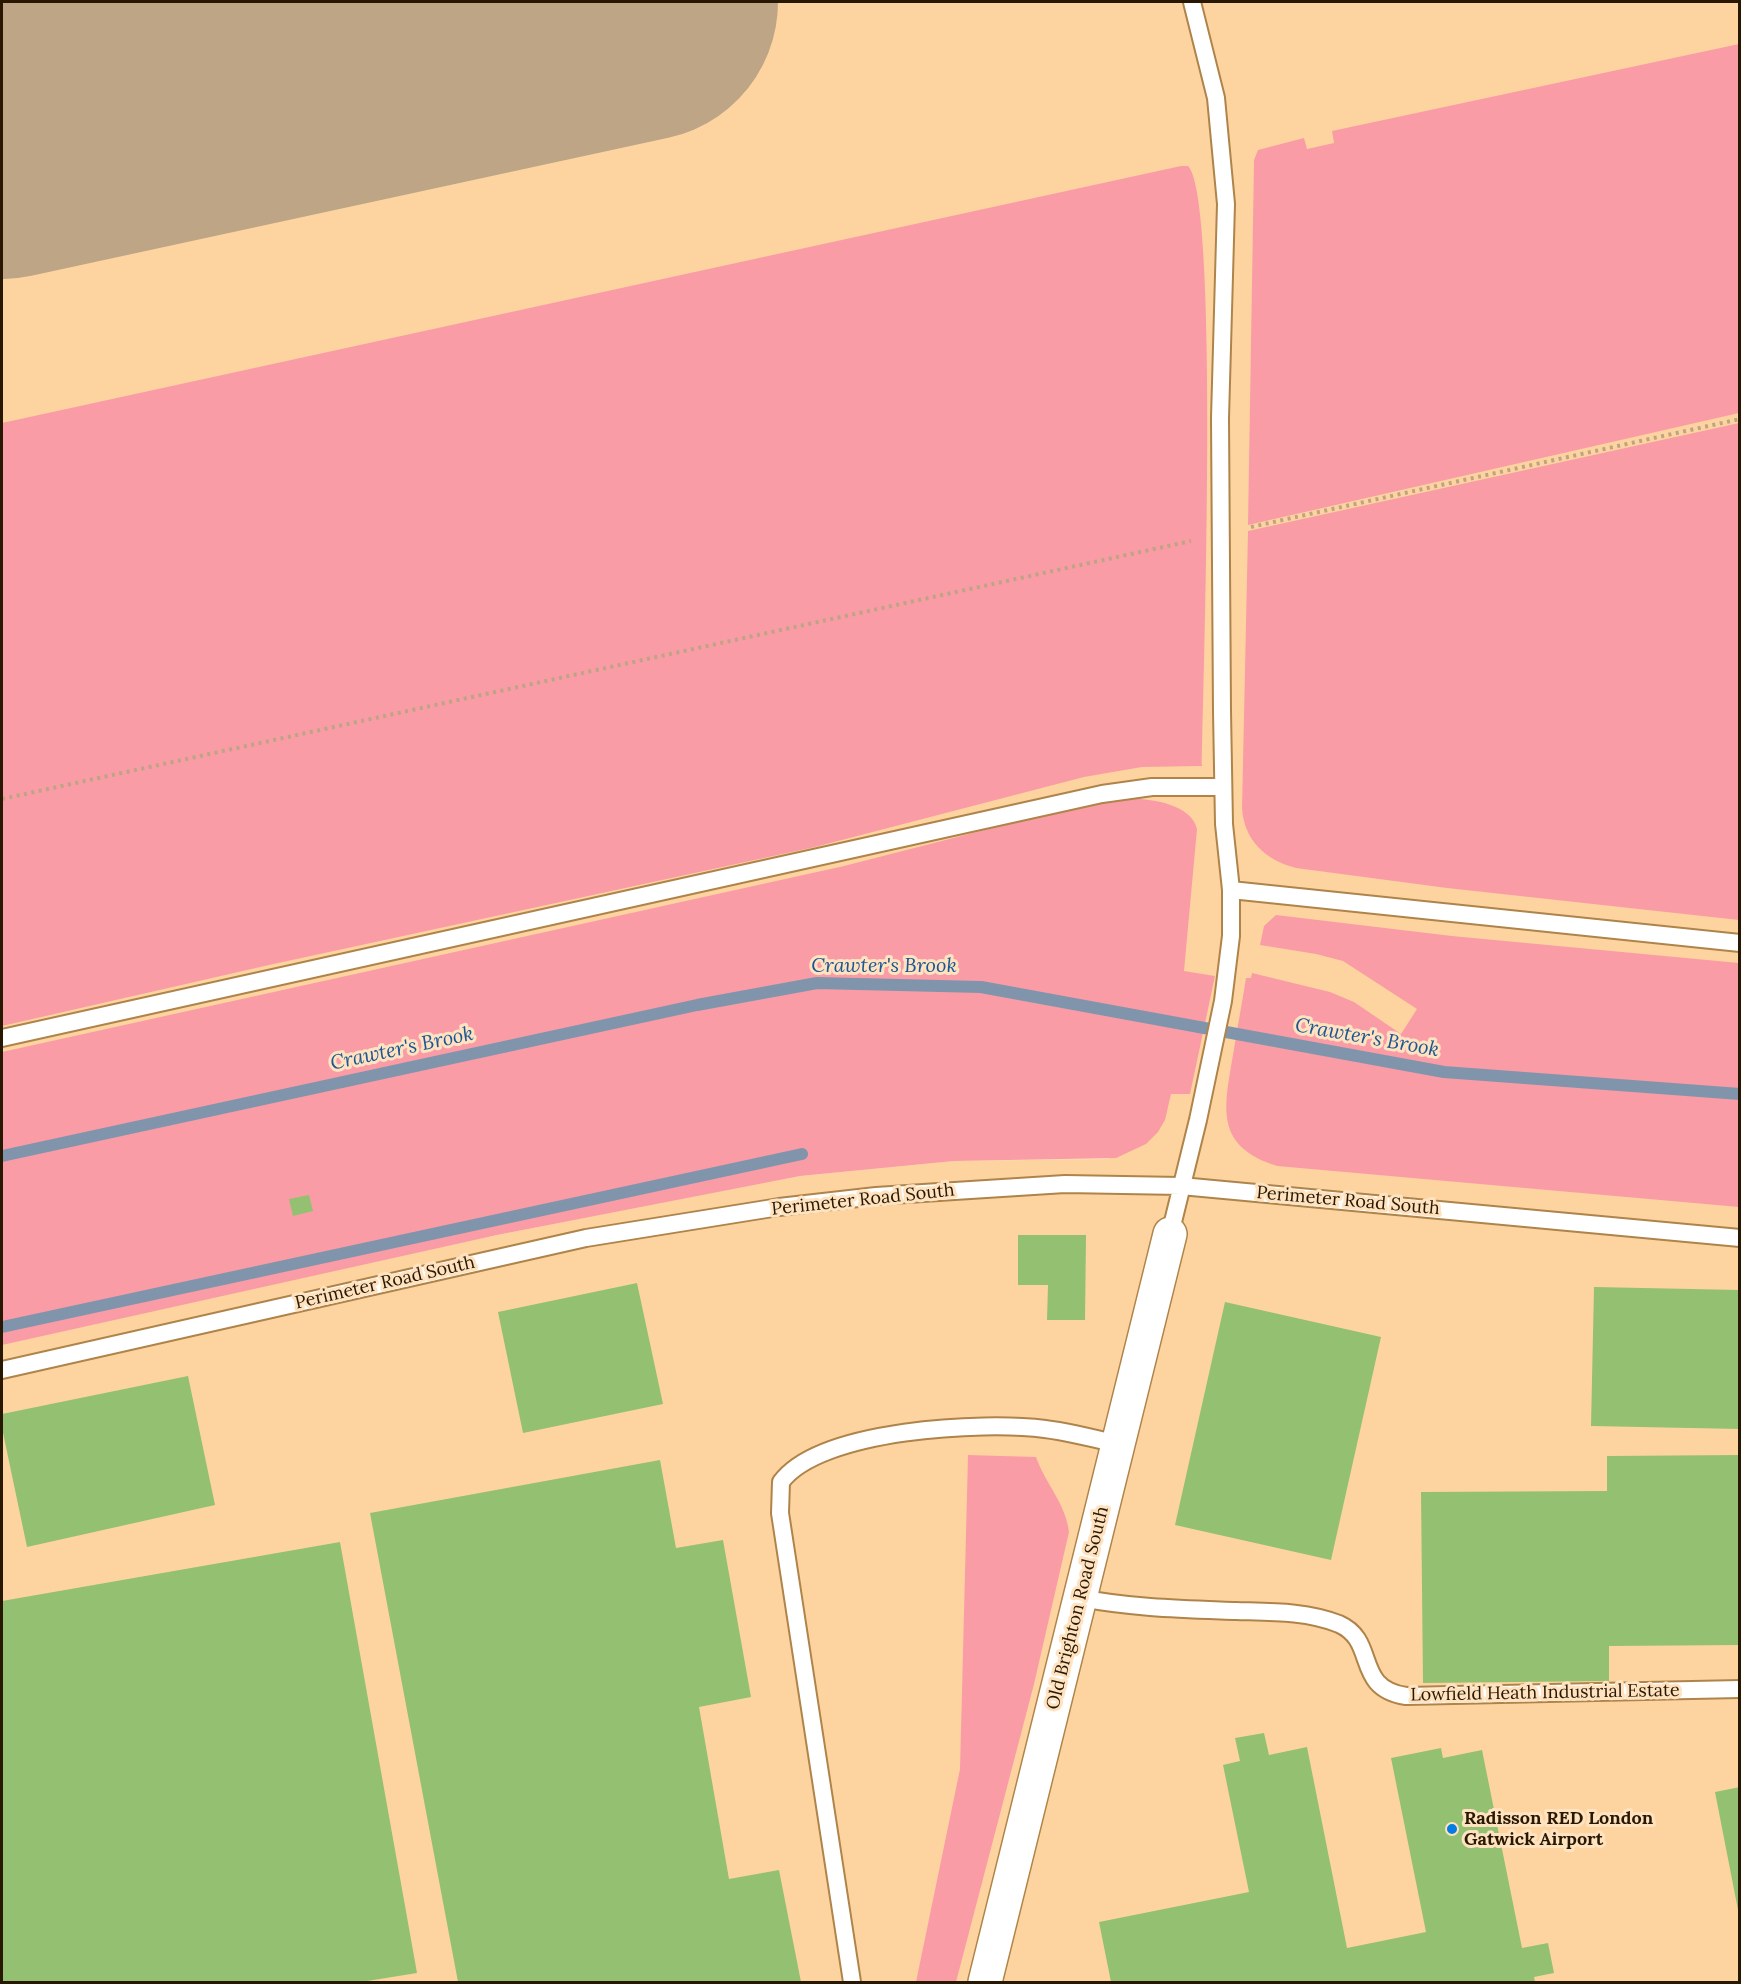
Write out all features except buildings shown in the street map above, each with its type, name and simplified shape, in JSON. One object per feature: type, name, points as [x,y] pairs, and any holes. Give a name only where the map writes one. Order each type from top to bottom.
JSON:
[{"type":"street","name":"Old Brighton Road South","points":[[985,1983],[1170,1234]]},
{"type":"lane","points":[[1170,1234],[1223,1001],[1230,947],[1231,890],[1223,787],[1221,534],[1225,174],[1212,79],[1192,2]]},
{"type":"lane","points":[[2,1038],[1102,794],[1152,787],[1223,787]]},
{"type":"lane","points":[[1231,890],[1740,943]]},
{"type":"lane","name":"Perimeter Road South","points":[[2,1370],[586,1238],[779,1207],[876,1196],[1065,1184],[1181,1186],[1740,1238]]},
{"type":"lane","points":[[852,1983],[780,1513],[782,1482],[788,1473],[800,1464],[839,1447],[885,1436],[944,1429],[1044,1429],[1117,1444]]},
{"type":"lane","name":"Lowfield Heath Industrial Estate","points":[[1081,1598],[1146,1607],[1292,1613],[1321,1618],[1350,1631],[1359,1642],[1376,1682],[1389,1692],[1397,1694],[1430,1696],[1740,1689]]},
{"type":"path","points":[[2,799],[1740,419]]},
{"type":"shaded area","points":[[2,2],[1739,2],[1739,1172],[1226,1123],[1236,1129],[1739,1196],[1739,1982],[2,1982],[2,1336],[709,1192],[800,1176],[954,1161],[1108,1159],[1159,1117],[2,1300]]},
{"type":"shaded area","points":[[1739,44],[1739,413],[1248,525],[1254,160],[1258,150],[1304,138],[1307,149],[1334,143],[1332,131]]},
{"type":"shaded area","points":[[1188,166],[1198,198],[1204,262],[1207,449],[1202,766],[1142,767],[1084,777],[815,847],[269,965],[2,1026],[2,423]]},
{"type":"shaded area","points":[[1739,423],[1739,920],[1447,888],[1296,868],[1275,860],[1258,847],[1247,830],[1242,808],[1248,531]]},
{"type":"shaded area","points":[[1132,798],[1151,800],[1180,809],[1193,821],[1197,829],[1184,971],[1215,976],[1190,1094],[1171,1094],[1165,1120],[1158,1132],[1146,1144],[1116,1158],[954,1161],[800,1176],[497,1235],[2,1345],[2,1052],[844,866],[1078,806]]},
{"type":"shaded area","points":[[1276,915],[1452,936],[1739,963],[1739,1207],[1277,1166],[1257,1158],[1242,1148],[1233,1136],[1226,1108],[1246,978],[1251,978],[1252,973],[1330,992],[1354,1002],[1401,1034],[1417,1009],[1343,961],[1260,945],[1264,926]]},
{"type":"shaded area","points":[[968,1455],[1036,1457],[1064,1512],[1069,1532],[1034,1684],[956,1982],[916,1982],[960,1769]]},
{"type":"waterway","name":"Crawter's Brook","points":[[2,1156],[697,1005],[817,983],[981,987],[1444,1072],[1740,1094]]},
{"type":"waterway","points":[[2,1327],[802,1154]]},
{"type":"runway","points":[[2,140],[639,2]]},
{"type":"place","name":"Radisson RED London Gatwick Airport","points":[[1452,1829]]}]
